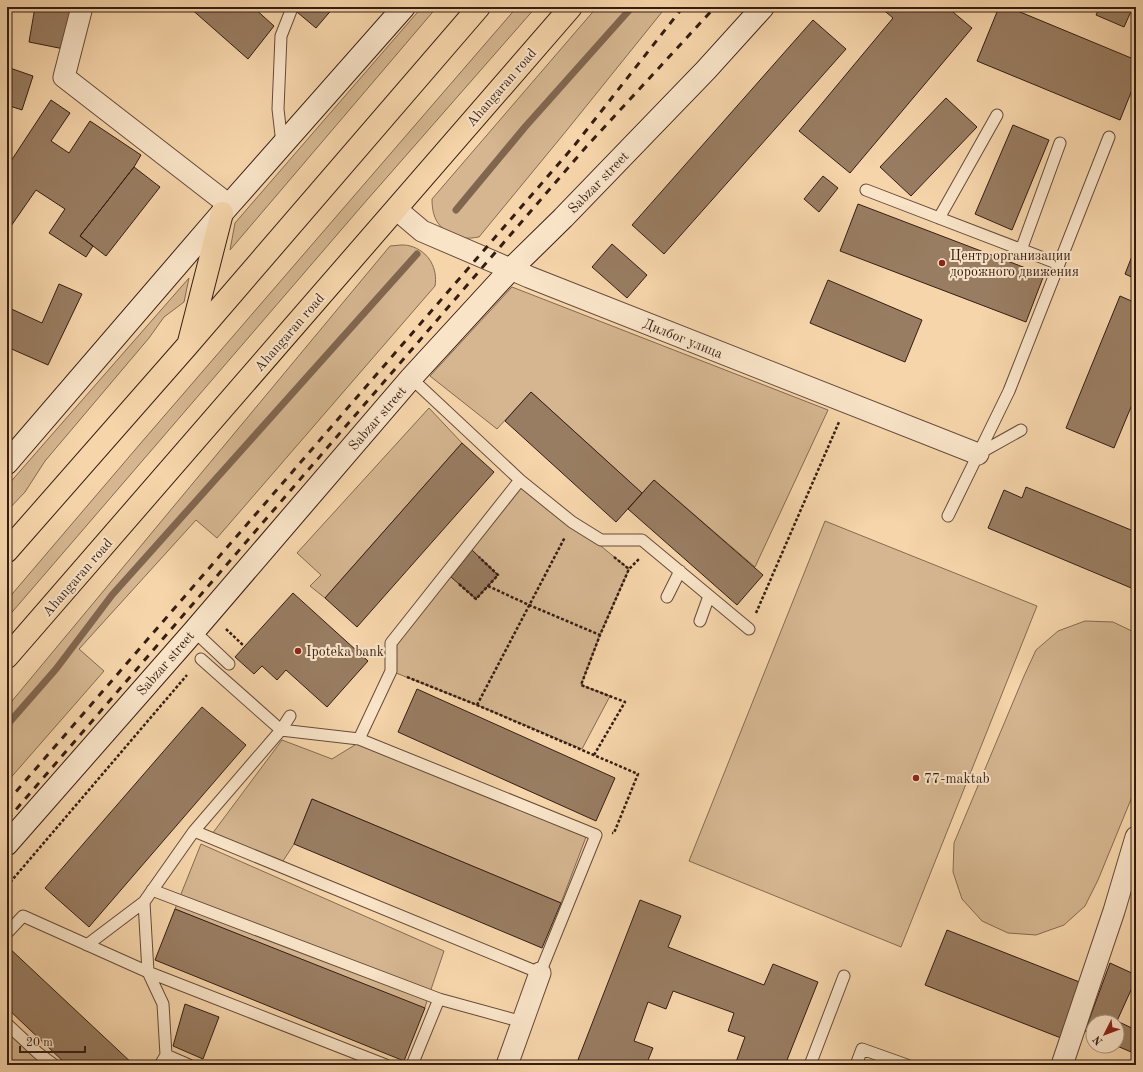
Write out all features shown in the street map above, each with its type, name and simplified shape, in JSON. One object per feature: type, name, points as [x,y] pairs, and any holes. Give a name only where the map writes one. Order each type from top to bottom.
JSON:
[{"type":"highway","points":[[7,551],[187,346],[479,7]]},
{"type":"highway","name":"Ahangaran road","points":[[7,657],[571,7]]},
{"type":"highway","points":[[187,346],[226,209]]},
{"type":"street","points":[[82,7],[64,77],[226,209]]},
{"type":"street","points":[[7,463],[282,144],[404,7]]},
{"type":"street","name":"Sabzar street","points":[[7,844],[194,631],[411,378],[511,269],[563,218],[706,70],[763,7]]},
{"type":"street","name":"Дилбог улица","points":[[396,209],[422,232],[511,269],[978,454]]},
{"type":"street","points":[[1062,1065],[1114,911],[1136,837]]},
{"type":"street","points":[[507,1065],[540,973]]},
{"type":"lane","points":[[282,144],[278,109],[281,36],[292,8]]},
{"type":"lane","points":[[939,218],[996,115]]},
{"type":"lane","points":[[948,516],[1010,391],[1109,137]]},
{"type":"lane","points":[[1021,250],[1060,143]]},
{"type":"lane","points":[[866,190],[1059,264]]},
{"type":"lane","points":[[411,378],[520,480],[572,522],[602,540],[642,540],[749,628]]},
{"type":"lane","points":[[978,454],[1021,430]]},
{"type":"lane","points":[[360,739],[391,671],[391,643],[520,480]]},
{"type":"lane","points":[[667,597],[680,571]]},
{"type":"lane","points":[[700,621],[709,596]]},
{"type":"lane","points":[[194,631],[229,664]]},
{"type":"lane","points":[[194,831],[540,973],[596,836],[360,739],[281,730],[201,659]]},
{"type":"lane","points":[[87,945],[144,902],[194,831],[281,730],[290,716]]},
{"type":"lane","points":[[152,890],[439,999],[522,1022]]},
{"type":"lane","points":[[144,902],[148,972],[163,1004],[166,1055],[160,1065]]},
{"type":"lane","points":[[7,933],[23,916],[148,972],[386,1065]]},
{"type":"lane","points":[[810,1065],[844,976]]},
{"type":"lane","points":[[412,1065],[439,999]]},
{"type":"lane","points":[[7,1024],[38,1053],[54,1065]]},
{"type":"lane","points":[[856,1065],[862,1050],[906,1065]]},
{"type":"lane","points":[[166,1055],[189,1065]]},
{"type":"path","points":[[749,628],[848,403]]},
{"type":"path","points":[[477,705],[572,522]]},
{"type":"path","points":[[594,755],[625,702],[581,685],[600,635],[629,569],[651,547]]},
{"type":"path","points":[[488,586],[600,635]]},
{"type":"path","points":[[226,629],[244,646]]},
{"type":"path","points":[[391,671],[477,705],[638,774],[614,833],[596,836]]},
{"type":"shaded area","points":[[422,7],[437,7],[230,250],[235,223]]},
{"type":"shaded area","points":[[517,7],[536,7],[360,208],[7,618],[7,600]]},
{"type":"shaded area","points":[[597,7],[666,7],[479,237],[461,237],[446,230],[438,224],[434,215],[432,199]]},
{"type":"shaded area","points":[[401,245],[417,248],[427,256],[435,273],[435,286],[217,538],[196,520],[79,649],[104,671],[7,782],[7,707],[390,246]]},
{"type":"shaded area","points":[[189,278],[184,302],[164,317],[149,338],[45,461],[25,492],[7,511],[7,486]]},
{"type":"shaded area","points":[[512,287],[828,410],[755,567],[654,480],[642,493],[531,392],[497,429],[430,376]]},
{"type":"shaded area","points":[[429,408],[462,443],[325,598],[310,586],[321,575],[297,553]]},
{"type":"shaded area","points":[[520,480],[629,569],[600,635],[581,685],[610,696],[582,749],[391,671],[391,643],[451,577],[472,550]]},
{"type":"shaded area","points":[[825,521],[1037,606],[901,947],[689,861]]},
{"type":"shaded area","points":[[1085,621],[1113,622],[1136,633],[1136,787],[1098,880],[1085,906],[1064,925],[1036,935],[1008,933],[982,921],[962,899],[953,872],[954,843],[1036,650],[1058,631]]},
{"type":"shaded area","points":[[282,740],[332,759],[358,743],[586,837],[561,903],[312,799],[294,844],[283,861],[212,834]]},
{"type":"shaded area","points":[[201,844],[444,951],[424,1010],[175,909]]},
{"type":"shaded area","points":[[7,1024],[54,1065],[7,1065]]},
{"type":"building","points":[[35,7],[73,7],[64,49],[29,42]]},
{"type":"building","points":[[189,7],[253,7],[274,26],[248,59]]},
{"type":"building","points":[[291,7],[334,7],[316,28]]},
{"type":"building","points":[[880,7],[947,7],[972,28],[850,173],[799,131],[893,18]]},
{"type":"building","points":[[999,7],[1008,7],[1136,60],[1136,80],[1120,120],[977,61]]},
{"type":"building","points":[[1100,7],[1133,7],[1124,27],[1096,15]]},
{"type":"building","points":[[813,20],[846,49],[664,254],[632,225]]},
{"type":"building","points":[[7,67],[33,76],[22,110],[7,105]]},
{"type":"building","points":[[946,98],[977,127],[911,196],[880,167]]},
{"type":"building","points":[[51,100],[70,113],[51,141],[69,153],[90,121],[141,155],[134,167],[80,236],[93,246],[86,257],[49,233],[65,209],[36,190],[11,226],[7,223],[7,167]]},
{"type":"building","points":[[1013,125],[1049,140],[1012,230],[975,214]]},
{"type":"building","points":[[134,167],[160,187],[106,256],[80,236]]},
{"type":"building","points":[[823,176],[838,188],[819,212],[804,199]]},
{"type":"building","name":"Центр организации дорожного движения","points":[[858,204],[1044,275],[1026,322],[840,251]]},
{"type":"building","points":[[612,244],[647,275],[627,298],[592,267]]},
{"type":"building","points":[[1136,246],[1136,279],[1125,274]]},
{"type":"building","points":[[828,280],[922,320],[905,362],[810,323]]},
{"type":"building","points":[[59,284],[82,294],[48,365],[7,347],[7,307],[42,323]]},
{"type":"building","points":[[1120,296],[1136,303],[1136,395],[1114,448],[1066,428]]},
{"type":"building","points":[[531,392],[642,493],[616,522],[505,421]]},
{"type":"building","points":[[462,443],[494,472],[357,627],[325,598]]},
{"type":"building","points":[[654,480],[763,575],[737,605],[628,509]]},
{"type":"building","points":[[1026,487],[1136,532],[1136,590],[988,528],[1004,490],[1022,498]]},
{"type":"building","points":[[472,550],[498,575],[476,599],[451,577]]},
{"type":"building","name":"Ipoteka bank","points":[[293,593],[368,661],[327,707],[286,670],[277,680],[262,666],[254,674],[235,657]]},
{"type":"building","points":[[417,689],[615,778],[596,821],[398,732]]},
{"type":"building","points":[[202,707],[246,745],[89,927],[45,888]]},
{"type":"building","points":[[312,799],[561,903],[542,948],[294,844]]},
{"type":"building","points":[[640,900],[681,916],[668,947],[764,985],[773,964],[818,982],[785,1065],[735,1065],[745,1037],[728,1031],[734,1013],[673,991],[666,1009],[648,1002],[634,1041],[653,1048],[646,1065],[576,1065]]},
{"type":"building","points":[[175,909],[425,1008],[404,1061],[155,960]]},
{"type":"building","points":[[947,930],[1082,983],[1061,1038],[925,985]]},
{"type":"building","points":[[7,946],[134,1065],[67,1065],[7,1008]]},
{"type":"building","points":[[1110,963],[1136,975],[1136,979],[1120,1014],[1091,1014]]},
{"type":"building","points":[[185,1004],[219,1017],[203,1059],[173,1046]]},
{"type":"building","points":[[1125,1025],[1136,1030],[1136,1054],[1125,1049]]},
{"type":"waterway","points":[[456,210],[525,127],[632,7]]},
{"type":"waterway","points":[[7,725],[56,669],[112,595],[417,254]]},
{"type":"railway","points":[[7,802],[574,146],[683,7]]},
{"type":"railway","points":[[7,820],[586,147],[715,7]]},
{"type":"place","name":"Центр организации дорожного движения","points":[[942,263]]},
{"type":"place","name":"Ipoteka bank","points":[[298,651]]},
{"type":"place","name":"77-maktab","points":[[916,778]]}]
